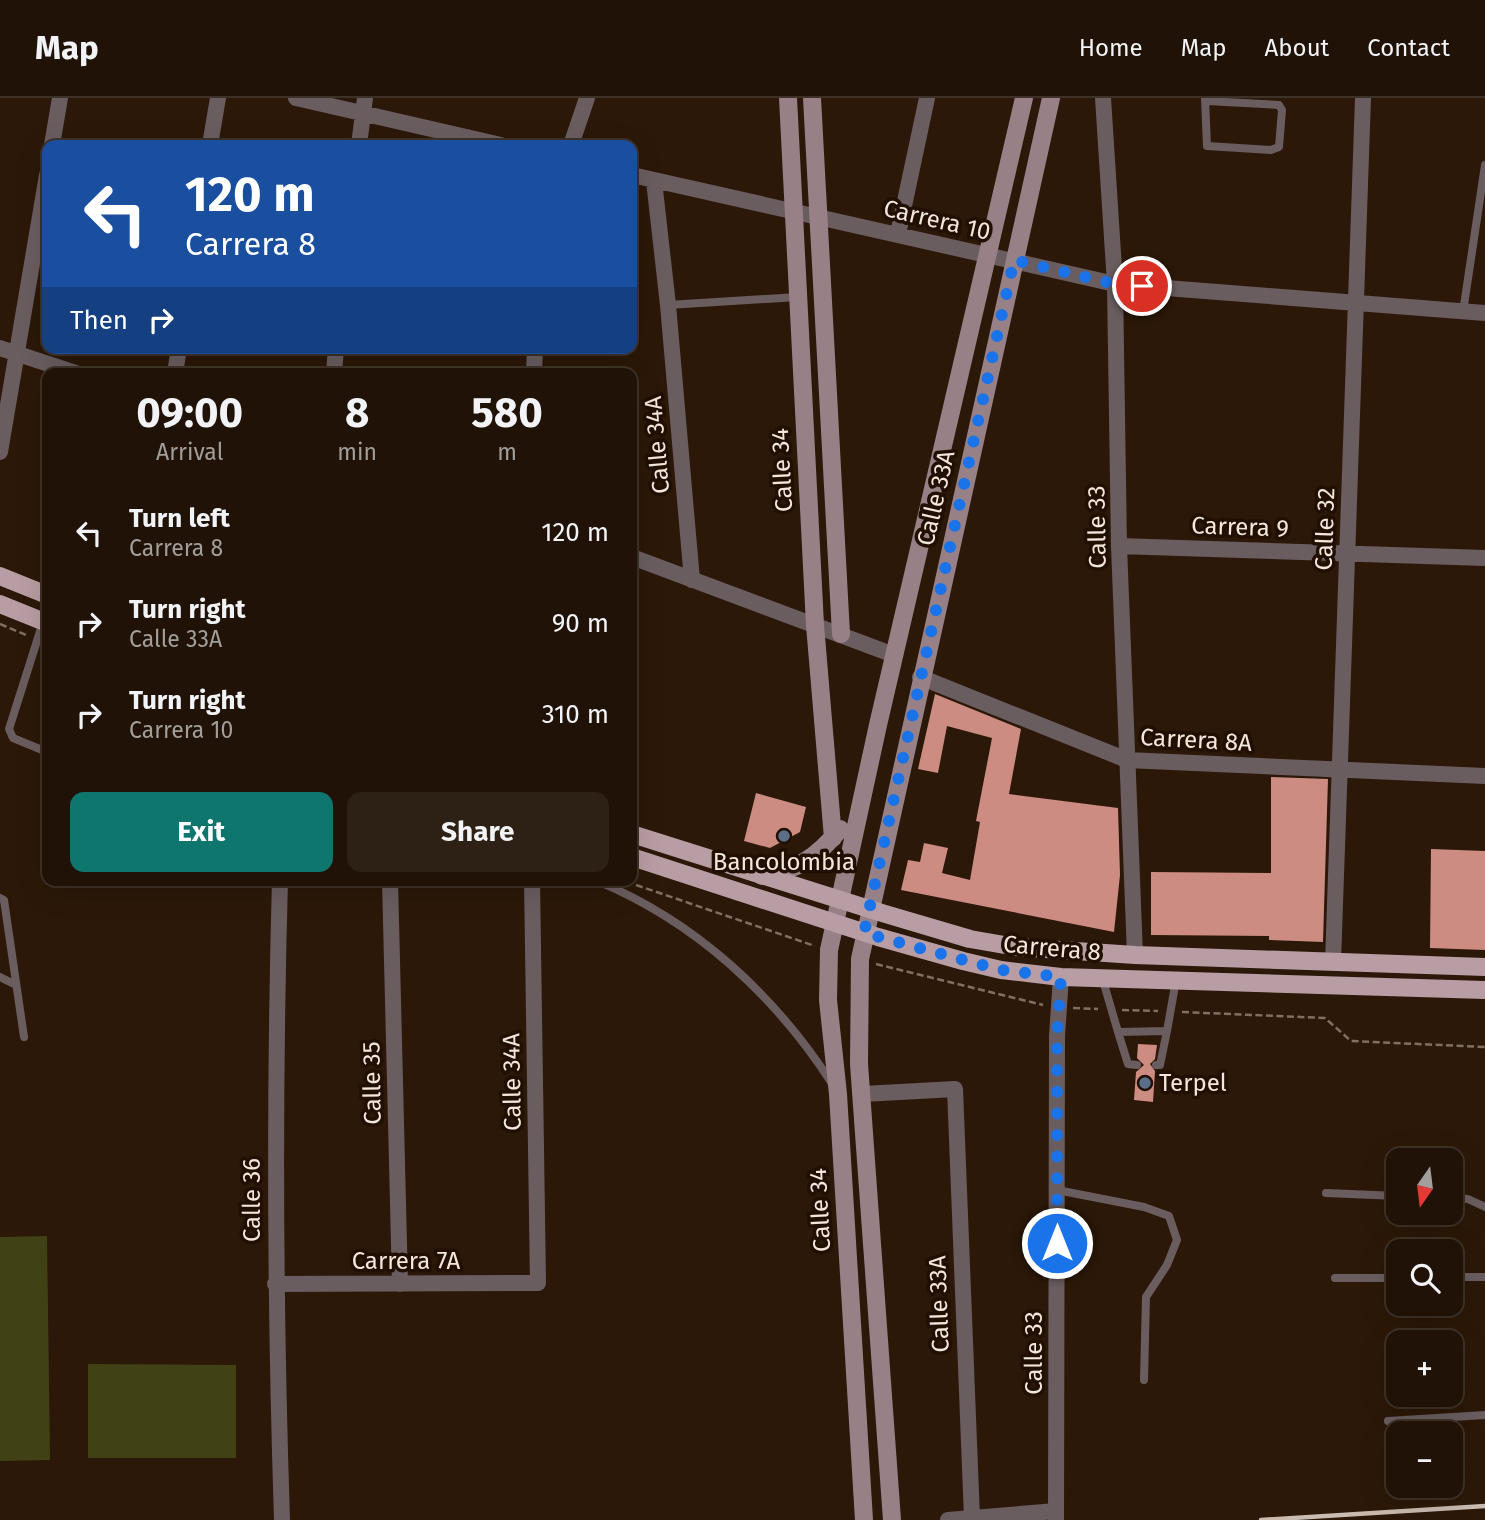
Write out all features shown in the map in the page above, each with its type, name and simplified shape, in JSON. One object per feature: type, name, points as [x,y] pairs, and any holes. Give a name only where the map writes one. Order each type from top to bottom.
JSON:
[{"type":"main road","name":"Calle 34","points":[[788,98],[796,211],[815,625],[833,838]]},
{"type":"main road","name":"Calle 34","points":[[812,98],[825,380],[841,634]]},
{"type":"main road","name":"Calle 33A","points":[[845,901],[878,725],[990,255],[1024,98]]},
{"type":"main road","name":"Calle 33A","points":[[869,909],[1051,98]]},
{"type":"main road","points":[[802,380],[825,380]]},
{"type":"main road","points":[[0,576],[42,593]]},
{"type":"main road","points":[[0,604],[42,621]]},
{"type":"main road","points":[[864,933],[845,901],[882,754],[878,725]]},
{"type":"main road","points":[[762,876],[781,873],[802,865],[833,838],[863,796]]},
{"type":"main road","name":"Carrera 8","points":[[637,836],[869,909],[970,939],[1004,945],[1135,955],[1485,967]]},
{"type":"main road","name":"Carrera 8","points":[[637,859],[864,933],[1001,970],[1061,977],[1485,990]]},
{"type":"main road","name":"Calle 34","points":[[845,901],[835,924],[829,950],[828,1000],[838,1094],[864,1520]]},
{"type":"main road","name":"Calle 34","points":[[869,909],[859,988],[863,1094],[892,1520]]},
{"type":"main road","points":[[847,1264],[874,1263]]},
{"type":"street","points":[[53,140],[60,98]]},
{"type":"street","points":[[212,140],[218,98]]},
{"type":"street","points":[[296,98],[364,106],[483,140]]},
{"type":"street","points":[[573,140],[587,98]]},
{"type":"street","points":[[898,234],[927,98]]},
{"type":"street","name":"Calle 33","points":[[1103,98],[1115,284],[1119,546],[1135,955]]},
{"type":"street","name":"Calle 32","points":[[1333,962],[1363,98]]},
{"type":"street","points":[[360,140],[364,106]]},
{"type":"street","name":"Carrera 10","points":[[637,177],[1115,284],[1355,305],[1485,313]]},
{"type":"street","name":"Calle 34A","points":[[654,181],[668,305],[692,580]]},
{"type":"street","points":[[0,452],[42,206]]},
{"type":"street","points":[[0,348],[62,368]]},
{"type":"street","name":"Carrera 9","points":[[1119,546],[1485,558]]},
{"type":"street","points":[[637,559],[894,655]]},
{"type":"street","name":"Carrera 8A","points":[[920,677],[1127,760],[1485,776]]},
{"type":"street","name":"Calle 36","points":[[280,886],[274,1059],[275,1284],[282,1520]]},
{"type":"street","name":"Calle 35","points":[[390,886],[400,1284]]},
{"type":"street","name":"Calle 34A","points":[[532,886],[538,1283]]},
{"type":"street","name":"Calle 33","points":[[1056,1516],[1058,1017],[1061,977]]},
{"type":"street","name":"Calle 33A","points":[[863,1094],[955,1089],[972,1518]]},
{"type":"street","name":"Carrera 7A","points":[[275,1284],[538,1283]]},
{"type":"street","points":[[948,1520],[1056,1516]]},
{"type":"lane","points":[[1206,100],[1279,105],[1282,110],[1279,148],[1271,150],[1207,146],[1206,100]]},
{"type":"lane","points":[[1463,312],[1483,211],[1485,165]]},
{"type":"lane","points":[[668,305],[798,296]]},
{"type":"lane","points":[[42,630],[9,729],[13,738],[42,750]]},
{"type":"lane","points":[[606,886],[677,923],[740,972],[794,1029],[838,1094]]},
{"type":"lane","points":[[0,898],[4,900],[24,1037]]},
{"type":"lane","points":[[0,942],[11,946]]},
{"type":"lane","points":[[0,977],[16,985]]},
{"type":"lane","points":[[1102,977],[1128,1063],[1137,1065]]},
{"type":"lane","points":[[1156,1065],[1160,1065],[1176,980]]},
{"type":"lane","points":[[1118,1032],[1167,1031]]},
{"type":"lane","points":[[1057,1190],[1144,1207],[1169,1216],[1177,1240],[1167,1265],[1146,1297],[1144,1380]]},
{"type":"lane","points":[[1326,1193],[1386,1196]]},
{"type":"lane","points":[[1463,1199],[1485,1207]]},
{"type":"lane","points":[[1463,1277],[1485,1277]]},
{"type":"lane","points":[[1335,1278],[1386,1278]]},
{"type":"lane","points":[[1388,1421],[1485,1415]]},
{"type":"path","points":[[0,624],[38,640]]},
{"type":"path","points":[[637,885],[815,946]]},
{"type":"path","points":[[1325,1018],[1351,1041],[1485,1047]]},
{"type":"shaded area","points":[[47,1236],[50,1460],[0,1461],[0,1237]]},
{"type":"shaded area","points":[[88,1364],[236,1365],[236,1458],[88,1458]]},
{"type":"building","points":[[935,694],[1021,729],[1009,794],[1118,808],[1120,875],[1114,932],[901,890],[908,860],[920,862],[924,843],[948,848],[942,873],[970,880],[980,822],[976,821],[992,738],[947,726],[938,773],[918,769]]},
{"type":"building","points":[[1271,777],[1328,779],[1323,942],[1269,940],[1269,936],[1151,935],[1151,872],[1271,873]]},
{"type":"building","points":[[756,793],[806,807],[800,832],[770,848],[744,841]]},
{"type":"building","points":[[1431,849],[1485,851],[1485,950],[1430,948]]},
{"type":"building","name":"Terpel","points":[[1138,1044],[1157,1045],[1155,1059],[1150,1064],[1155,1071],[1153,1102],[1134,1100],[1136,1072],[1144,1065],[1137,1058]]},
{"type":"railway","points":[[1261,1520],[1485,1506]]},
{"type":"place","name":"Bancolombia","points":[[784,836]]},
{"type":"place","name":"Terpel","points":[[1145,1083]]},
{"type":"route","points":[[1057,1243],[1057,1036],[1061,977],[1001,970],[864,933],[1014,260],[1115,284],[1142,286]]}]
